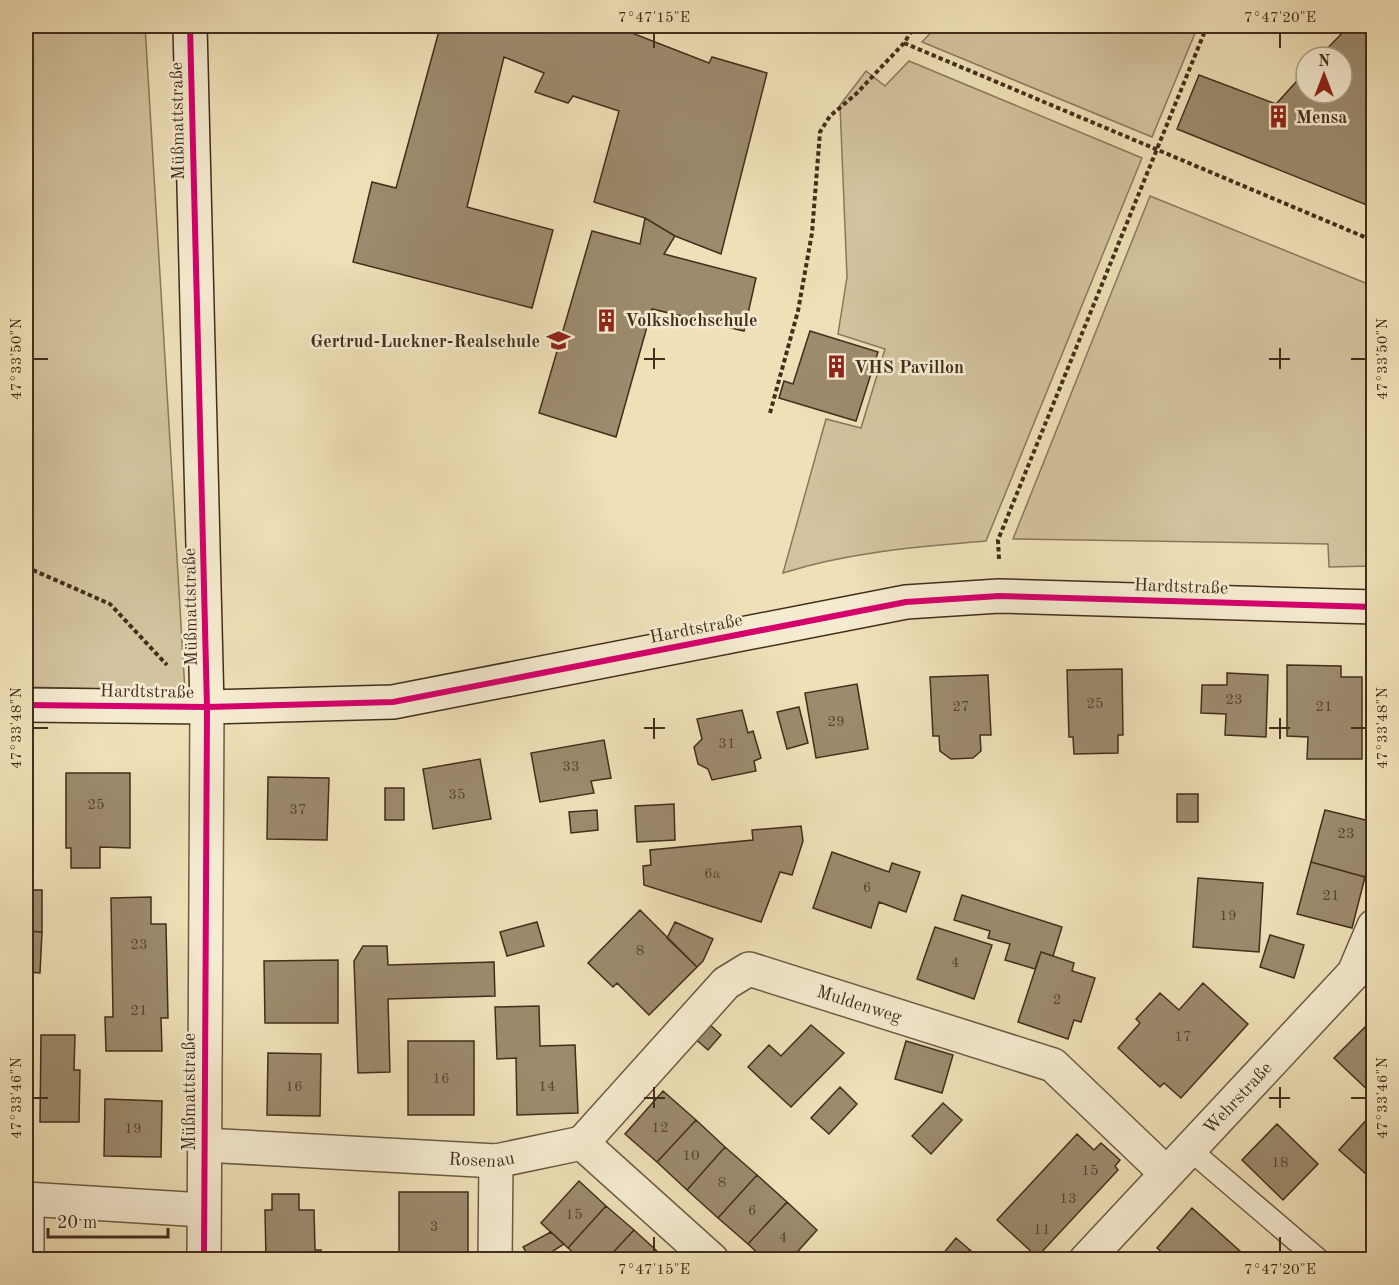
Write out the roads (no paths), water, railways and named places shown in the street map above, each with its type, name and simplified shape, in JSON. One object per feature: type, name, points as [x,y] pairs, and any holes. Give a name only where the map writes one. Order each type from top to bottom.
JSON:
[{"type":"street","name":"Müßmattstraße","points":[[190,26],[207,707],[204,1260]]},
{"type":"street","name":"Hardtstraße","points":[[26,705],[207,707],[393,702],[906,602],[999,596],[1374,607]]},
{"type":"street","name":"Wehrstraße","points":[[1086,1260],[1165,1172],[1354,974],[1374,926]]},
{"type":"street","name":"Muldenweg","points":[[582,1143],[726,983],[749,969],[1053,1065],[1165,1172]]},
{"type":"street","name":"Rosenau","points":[[204,1145],[496,1161],[582,1143]]},
{"type":"street","points":[[582,1143],[712,1260]]},
{"type":"street","points":[[495,1260],[496,1161]]},
{"type":"street","points":[[27,1260],[26,1200],[203,1210]]},
{"type":"lane","points":[[1188,1148],[1319,1260]]},
{"type":"place","name":"Mensa","points":[[1278,117]]},
{"type":"place","name":"Volkshochschule","points":[[607,320]]},
{"type":"place","name":"Gertrud-Luckner-Realschule","points":[[558,341]]},
{"type":"place","name":"VHS Pavillon","points":[[836,367]]}]
